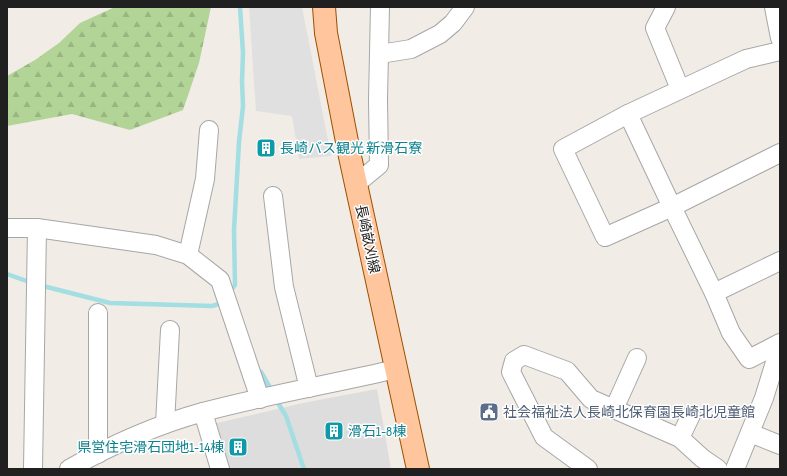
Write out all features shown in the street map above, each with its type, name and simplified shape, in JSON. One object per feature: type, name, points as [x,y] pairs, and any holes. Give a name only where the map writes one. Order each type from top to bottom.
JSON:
[{"type":"main road","name":"長崎畝刈線","points":[[315,7],[341,148],[392,370],[418,469]]},
{"type":"main road","name":"長崎畝刈線","points":[[324,7],[326,34],[392,370],[409,469]]},
{"type":"street","points":[[356,184],[379,165],[378,99],[380,7]]},
{"type":"street","points":[[380,54],[411,49],[440,34],[453,23],[465,7]]},
{"type":"street","points":[[666,7],[656,28],[680,89]]},
{"type":"street","points":[[774,7],[780,38]]},
{"type":"street","points":[[780,51],[746,59],[628,114],[563,149],[605,237],[672,207],[780,153]]},
{"type":"street","points":[[628,114],[714,293],[731,333],[749,359],[780,344]]},
{"type":"street","points":[[188,254],[205,179],[209,130]]},
{"type":"street","points":[[273,196],[284,287],[309,388]]},
{"type":"street","points":[[7,228],[37,228],[156,245],[188,254],[220,280],[263,398]]},
{"type":"street","points":[[33,469],[37,228]]},
{"type":"street","points":[[714,293],[780,261]]},
{"type":"street","points":[[98,313],[98,454]]},
{"type":"street","points":[[165,424],[170,330]]},
{"type":"street","points":[[735,469],[764,398],[780,344]]},
{"type":"street","points":[[588,469],[544,437],[511,372],[514,361],[524,355],[567,371],[591,399],[680,438],[702,458],[718,469]]},
{"type":"street","points":[[614,409],[637,358]]},
{"type":"street","points":[[77,467],[98,454],[133,436],[203,412],[283,392],[309,388],[392,370]]},
{"type":"street","points":[[203,412],[220,469]]},
{"type":"street","points":[[680,438],[691,415]]},
{"type":"street","points":[[750,433],[780,445]]},
{"type":"shaded area","points":[[249,7],[302,7],[331,156],[299,159],[292,116],[256,111]]},
{"type":"shaded area","points":[[377,389],[391,469],[225,469],[213,424],[303,403]]},
{"type":"green space","points":[[115,7],[211,7],[199,63],[183,110],[130,130],[72,114],[7,126],[7,76],[35,60],[59,43],[80,23]]},
{"type":"waterway","points":[[229,293],[235,285],[234,230],[239,142],[243,106],[243,53],[240,7]]},
{"type":"waterway","points":[[7,274],[32,283]]},
{"type":"waterway","points":[[39,285],[110,303],[212,306],[222,303]]},
{"type":"waterway","points":[[261,372],[272,391]]},
{"type":"waterway","points":[[275,398],[286,416],[304,469]]},
{"type":"place","name":"長崎バス観光 新滑石寮","points":[[266,148]]},
{"type":"place","name":"社会福祉法人長崎北保育園長崎北児童館","points":[[489,412]]},
{"type":"place","name":"滑石1-8棟","points":[[334,431]]},
{"type":"place","name":"県営住宅滑石団地1-14棟","points":[[238,447]]}]
